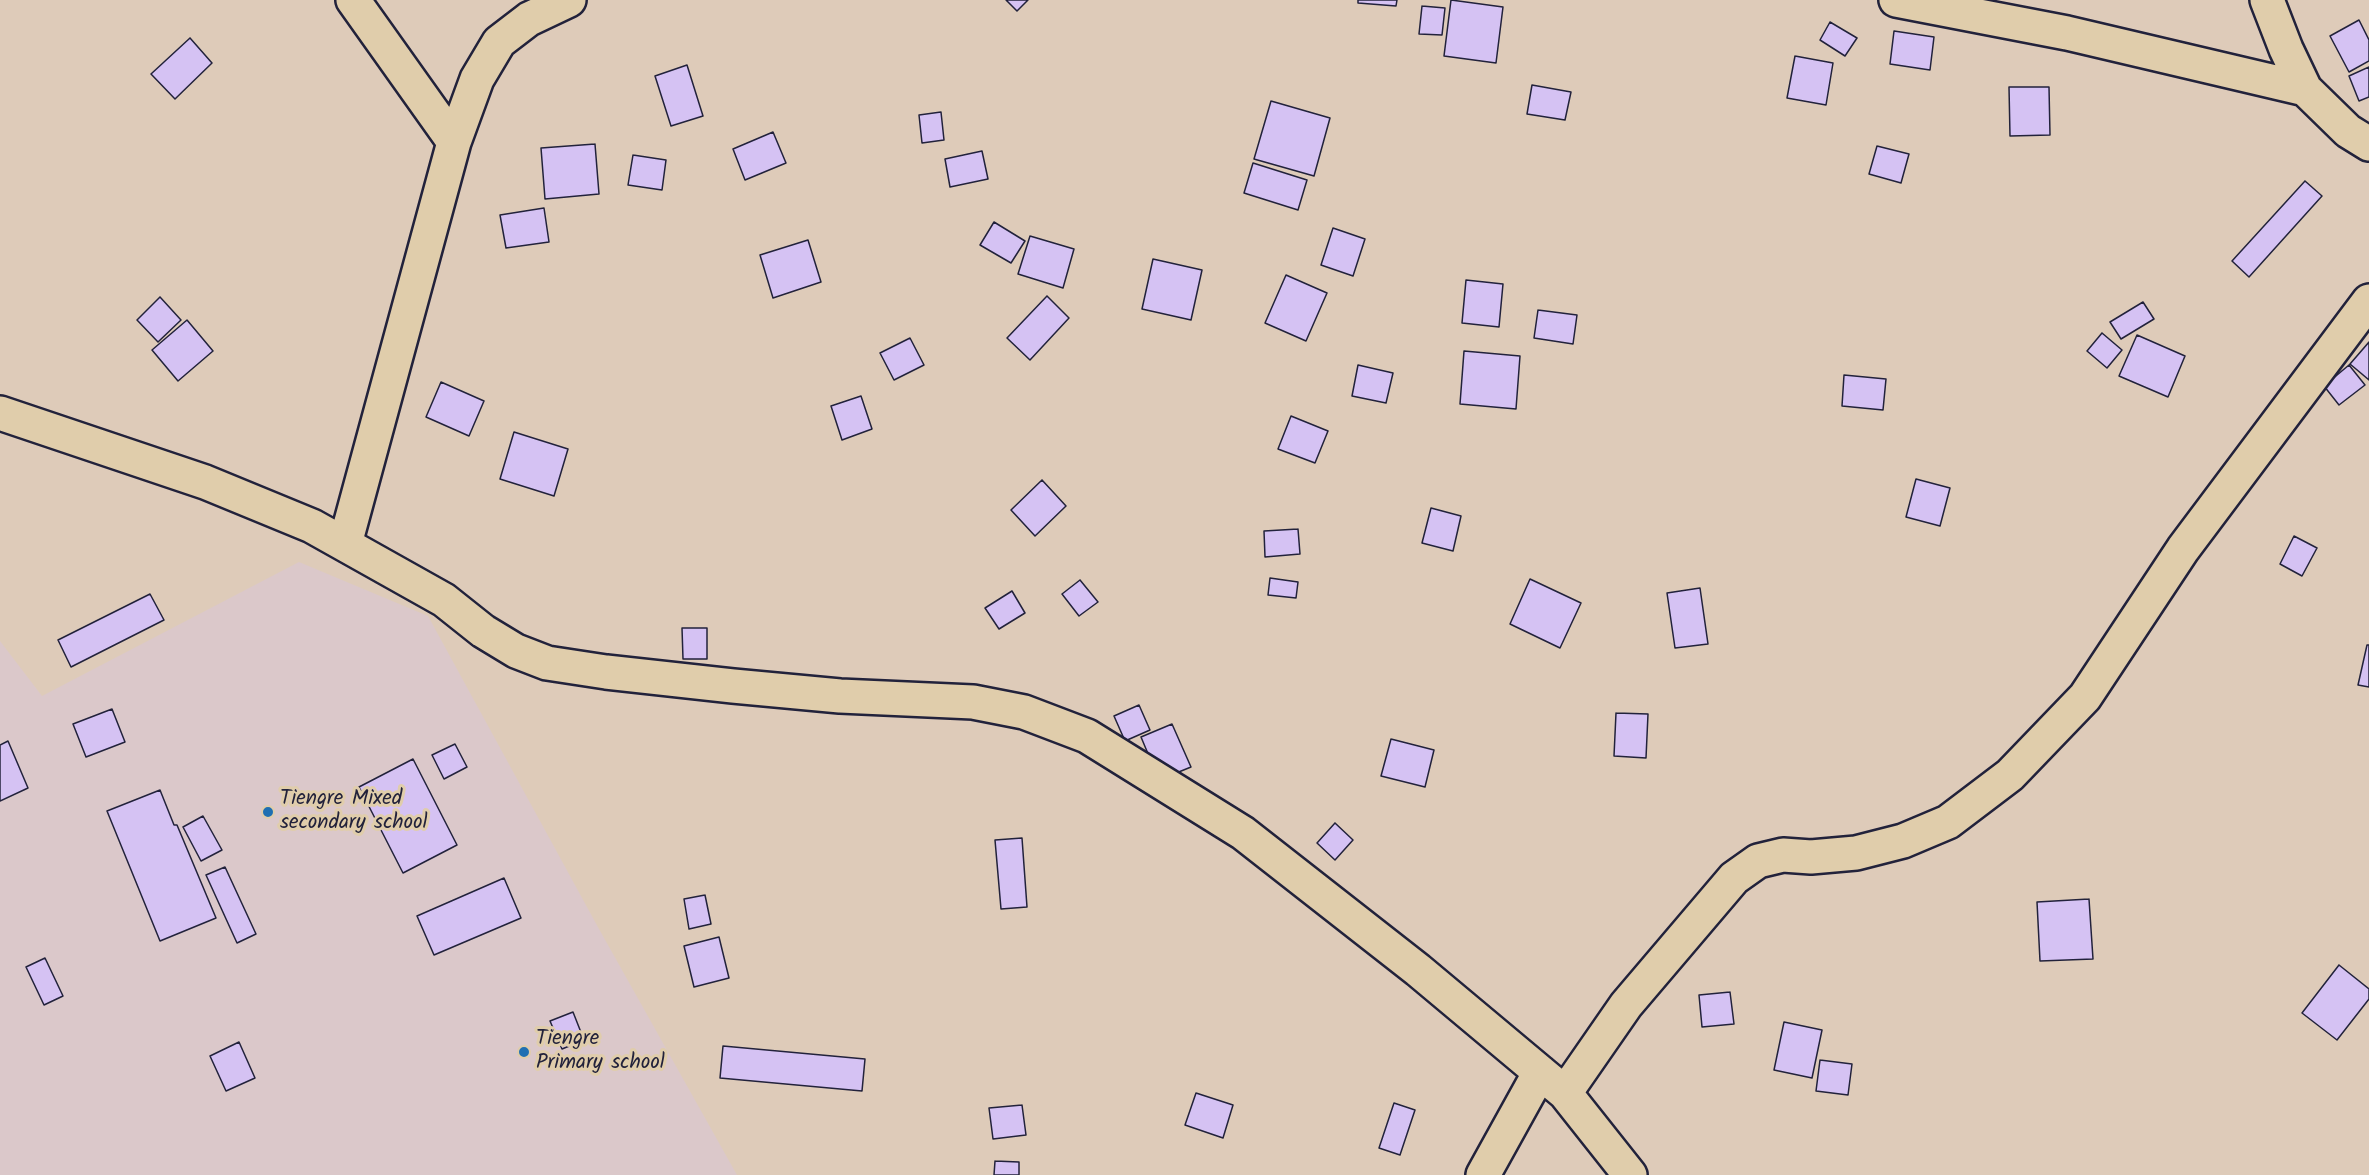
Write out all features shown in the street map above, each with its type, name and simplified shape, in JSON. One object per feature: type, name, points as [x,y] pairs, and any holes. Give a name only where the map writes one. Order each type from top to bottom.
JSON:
[{"type":"street","points":[[353,0],[454,141]]},
{"type":"street","points":[[345,544],[454,141],[477,79],[499,42],[529,20],[569,0]]},
{"type":"street","points":[[1896,0],[2067,33],[2306,89]]},
{"type":"street","points":[[2267,0],[2286,49],[2306,89],[2348,131],[2369,144]]},
{"type":"street","points":[[1565,1093],[1626,1005],[1734,878],[1758,861],[1783,855],[1811,857],[1856,853],[1903,841],[1948,822],[2010,775],[2085,697],[2183,549],[2369,302]]},
{"type":"street","points":[[0,413],[205,482],[312,526],[444,600],[483,631],[516,651],[547,663],[606,672],[840,696],[973,702],[1024,712],[1087,736],[1243,833],[1419,970],[1565,1093],[1630,1175]]},
{"type":"street","points":[[1483,1175],[1540,1072]]},
{"type":"shaded area","name":"Tiengre Mixed secondary school","points":[[299,562],[428,616],[737,1175],[0,1175],[0,641],[42,696]]},
{"type":"building","points":[[1006,0],[1028,0],[1017,11]]},
{"type":"building","points":[[1358,0],[1397,0],[1396,6],[1358,3]]},
{"type":"building","points":[[1451,0],[1503,7],[1496,63],[1444,56]]},
{"type":"building","points":[[1422,6],[1445,8],[1442,35],[1419,34]]},
{"type":"building","points":[[2359,20],[2369,40],[2369,61],[2349,72],[2330,36]]},
{"type":"building","points":[[1830,22],[1857,38],[1845,56],[1820,40]]},
{"type":"building","points":[[1894,31],[1934,37],[1930,70],[1890,64]]},
{"type":"building","points":[[190,38],[212,63],[175,99],[151,74]]},
{"type":"building","points":[[1795,56],[1833,63],[1826,105],[1787,98]]},
{"type":"building","points":[[687,65],[703,116],[671,126],[655,76]]},
{"type":"building","points":[[2369,67],[2369,97],[2359,101],[2349,76]]},
{"type":"building","points":[[1532,85],[1571,92],[1565,120],[1527,114]]},
{"type":"building","points":[[2009,87],[2049,87],[2050,135],[2010,136]]},
{"type":"building","points":[[1271,101],[1330,118],[1314,176],[1254,159]]},
{"type":"building","points":[[941,112],[944,140],[922,143],[919,115]]},
{"type":"building","points":[[773,132],[786,163],[745,180],[733,149]]},
{"type":"building","points":[[595,144],[599,194],[545,199],[541,148]]},
{"type":"building","points":[[1877,146],[1909,154],[1901,183],[1869,174]]},
{"type":"building","points":[[982,151],[988,179],[950,187],[945,159]]},
{"type":"building","points":[[633,155],[666,160],[662,190],[628,185]]},
{"type":"building","points":[[1253,163],[1307,180],[1298,210],[1244,193]]},
{"type":"building","points":[[2305,181],[2322,196],[2249,277],[2232,261]]},
{"type":"building","points":[[544,208],[549,242],[506,248],[500,215]]},
{"type":"building","points":[[994,222],[1025,241],[1011,263],[980,245]]},
{"type":"building","points":[[1333,228],[1365,239],[1353,276],[1321,265]]},
{"type":"building","points":[[1030,236],[1074,249],[1063,288],[1018,274]]},
{"type":"building","points":[[808,240],[821,282],[773,298],[760,255]]},
{"type":"building","points":[[1153,259],[1202,270],[1191,320],[1142,309]]},
{"type":"building","points":[[1286,275],[1327,293],[1306,341],[1265,323]]},
{"type":"building","points":[[1466,280],[1503,284],[1499,327],[1462,323]]},
{"type":"building","points":[[1047,296],[1069,318],[1030,360],[1007,338]]},
{"type":"building","points":[[160,297],[181,320],[158,342],[137,320]]},
{"type":"building","points":[[2143,302],[2154,319],[2121,339],[2110,322]]},
{"type":"building","points":[[1538,310],[1577,315],[1573,344],[1534,338]]},
{"type":"building","points":[[187,320],[213,351],[178,381],[152,350]]},
{"type":"building","points":[[2102,333],[2122,350],[2107,368],[2087,351]]},
{"type":"building","points":[[2137,335],[2185,356],[2168,397],[2119,376]]},
{"type":"building","points":[[910,338],[924,365],[894,380],[880,353]]},
{"type":"building","points":[[2369,342],[2369,380],[2350,364]]},
{"type":"building","points":[[1464,351],[1520,356],[1516,409],[1460,404]]},
{"type":"building","points":[[1358,365],[1393,373],[1386,403],[1352,396]]},
{"type":"building","points":[[2349,365],[2365,385],[2339,405],[2324,386]]},
{"type":"building","points":[[1844,375],[1886,379],[1883,410],[1842,406]]},
{"type":"building","points":[[441,382],[484,401],[469,436],[426,417]]},
{"type":"building","points":[[861,396],[872,429],[842,440],[831,406]]},
{"type":"building","points":[[1291,416],[1328,431],[1315,463],[1278,449]]},
{"type":"building","points":[[514,432],[568,449],[554,496],[500,479]]},
{"type":"building","points":[[1916,479],[1950,488],[1940,526],[1906,517]]},
{"type":"building","points":[[1042,480],[1066,506],[1035,536],[1011,510]]},
{"type":"building","points":[[1431,508],[1461,516],[1453,551],[1422,543]]},
{"type":"building","points":[[1298,529],[1300,554],[1265,557],[1264,531]]},
{"type":"building","points":[[2294,536],[2317,548],[2302,576],[2280,564]]},
{"type":"building","points":[[1270,578],[1298,582],[1296,598],[1268,595]]},
{"type":"building","points":[[1530,579],[1581,603],[1560,648],[1510,624]]},
{"type":"building","points":[[1080,580],[1098,602],[1079,616],[1062,594]]},
{"type":"building","points":[[1700,588],[1708,644],[1675,648],[1667,593]]},
{"type":"building","points":[[1012,591],[1025,613],[999,629],[985,608]]},
{"type":"building","points":[[150,594],[164,620],[71,667],[58,640]]},
{"type":"building","points":[[682,628],[707,628],[707,659],[683,659]]},
{"type":"building","points":[[2367,645],[2369,645],[2369,687],[2358,685]]},
{"type":"building","points":[[1139,705],[1150,730],[1125,741],[1114,716]]},
{"type":"building","points":[[112,709],[125,742],[86,757],[73,724]]},
{"type":"building","points":[[1616,713],[1648,714],[1646,758],[1614,756]]},
{"type":"building","points":[[1172,724],[1191,767],[1159,780],[1141,737]]},
{"type":"building","points":[[1391,739],[1434,750],[1425,787],[1381,776]]},
{"type":"building","points":[[8,741],[28,788],[0,801],[0,745]]},
{"type":"building","points":[[455,744],[467,767],[444,779],[432,755]]},
{"type":"building","points":[[413,759],[457,845],[403,873],[359,787]]},
{"type":"building","points":[[160,790],[216,918],[160,941],[107,811]]},
{"type":"building","points":[[203,816],[222,850],[201,861],[183,827]]},
{"type":"building","points":[[1335,823],[1353,840],[1335,860],[1317,843]]},
{"type":"building","points":[[1022,838],[1027,907],[1001,909],[995,840]]},
{"type":"building","points":[[225,867],[256,934],[237,943],[206,875]]},
{"type":"building","points":[[504,878],[521,918],[434,955],[417,916]]},
{"type":"building","points":[[705,895],[711,924],[689,929],[684,899]]},
{"type":"building","points":[[2089,899],[2093,959],[2040,961],[2037,902]]},
{"type":"building","points":[[719,937],[729,978],[694,987],[684,946]]},
{"type":"building","points":[[45,958],[63,996],[44,1005],[26,967]]},
{"type":"building","points":[[2339,965],[2369,989],[2369,999],[2337,1040],[2302,1013]]},
{"type":"building","points":[[1730,992],[1734,1024],[1702,1027],[1699,995]]},
{"type":"building","points":[[573,1012],[584,1040],[562,1049],[550,1021]]},
{"type":"building","points":[[1784,1022],[1822,1030],[1812,1078],[1774,1070]]},
{"type":"building","points":[[239,1042],[255,1078],[226,1091],[210,1056]]},
{"type":"building","points":[[723,1046],[865,1059],[862,1091],[720,1078]]},
{"type":"building","points":[[1820,1060],[1852,1064],[1848,1095],[1816,1091]]},
{"type":"building","points":[[1196,1093],[1233,1105],[1223,1138],[1185,1125]]},
{"type":"building","points":[[1394,1103],[1415,1110],[1400,1155],[1379,1148]]},
{"type":"building","points":[[1022,1105],[1026,1135],[993,1139],[989,1108]]},
{"type":"building","points":[[995,1161],[1019,1162],[1019,1175],[994,1175]]},
{"type":"place","name":"Tiengre Mixed secondary school","points":[[268,812]]},
{"type":"place","name":"Tiengre Primary school","points":[[524,1052]]}]
